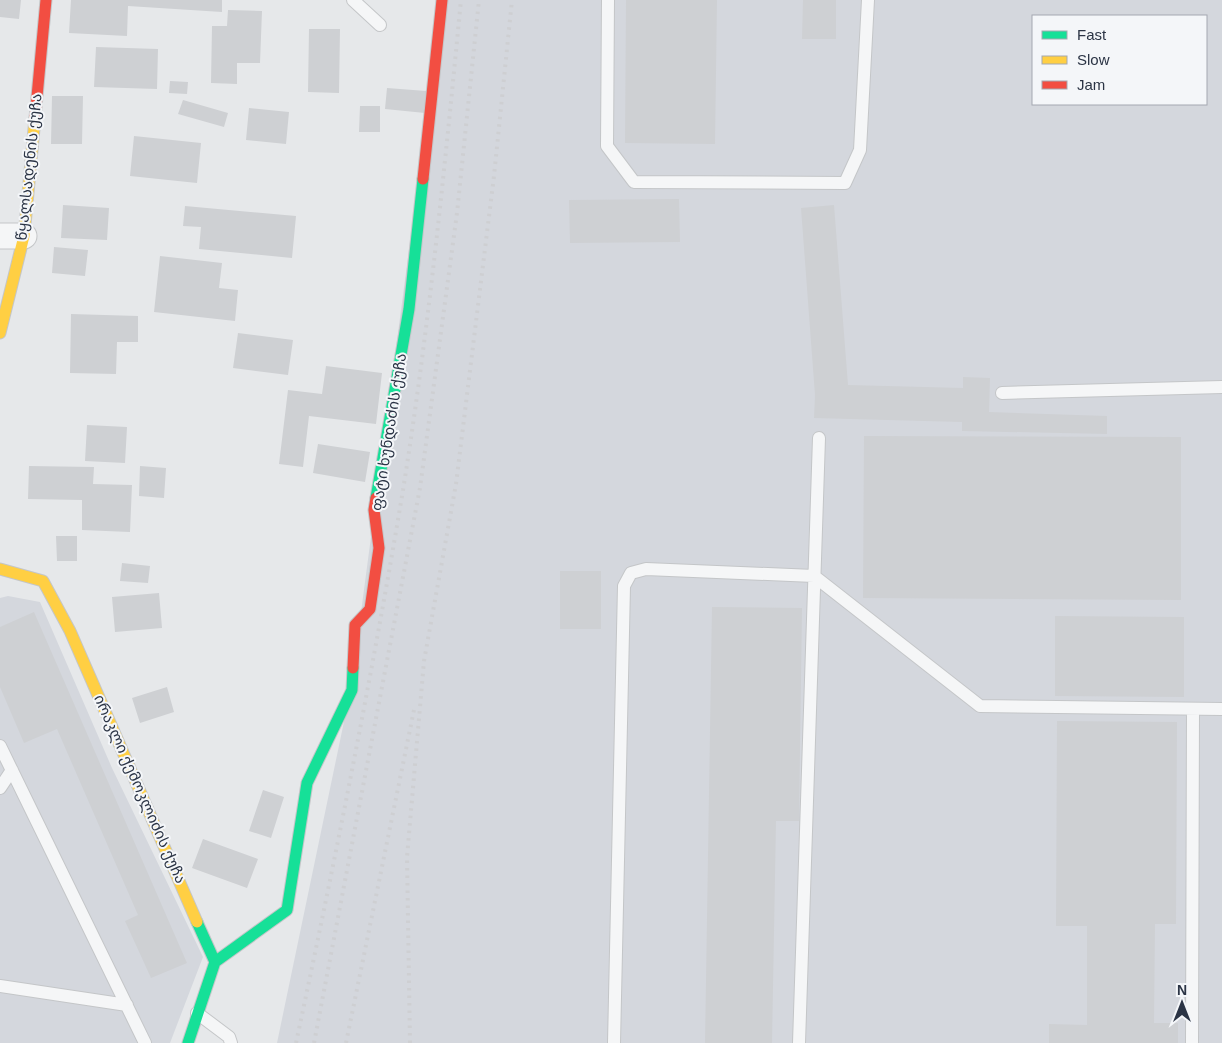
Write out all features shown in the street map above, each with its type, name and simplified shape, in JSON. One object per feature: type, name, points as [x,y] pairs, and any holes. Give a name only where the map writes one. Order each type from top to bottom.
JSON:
[{"type":"street","name":"წყალსადენის ქუჩა","points":[[0,333],[46,0]]},
{"type":"street","name":"ფატი ხუნდაძის ქუჩა","points":[[215,962],[287,910],[307,783],[352,690],[356,625],[370,609],[378,548],[374,510],[409,308],[442,0]]},
{"type":"street","name":"ირაკლი ქემოკლიძის ქუჩა","points":[[0,569],[43,581],[70,631],[215,962]]},
{"type":"street","points":[[188,1043],[215,962]]},
{"type":"lane","points":[[353,0],[380,25]]},
{"type":"lane","points":[[608,0],[607,146],[634,182],[845,184],[860,150],[868,0]]},
{"type":"lane","points":[[1002,392],[1222,387]]},
{"type":"lane","points":[[799,1043],[819,438]]},
{"type":"lane","points":[[614,1043],[624,586],[631,573],[646,569],[814,576],[980,706],[1222,710]]},
{"type":"lane","points":[[1192,1043],[1193,709]]},
{"type":"lane","points":[[0,746],[145,1043]]},
{"type":"lane","points":[[0,788],[12,770]]},
{"type":"lane","points":[[0,986],[127,1005]]},
{"type":"lane","points":[[198,1013],[229,1037],[231,1043]]},
{"type":"shaded area","points":[[442,0],[1222,0],[1222,1043],[277,1043],[351,688]]},
{"type":"shaded area","points":[[8,596],[40,602],[112,768],[203,957],[170,1043],[0,1043],[0,598]]},
{"type":"building","points":[[0,0],[21,0],[19,19],[0,17]]},
{"type":"building","points":[[71,0],[222,0],[222,12],[128,6],[127,36],[69,33]]},
{"type":"building","points":[[626,0],[717,0],[715,144],[625,143]]},
{"type":"building","points":[[803,0],[836,0],[836,39],[802,39]]},
{"type":"building","points":[[228,10],[262,11],[260,63],[237,63],[237,84],[211,83],[212,26],[227,26]]},
{"type":"building","points":[[309,29],[340,29],[339,93],[308,92]]},
{"type":"building","points":[[96,47],[158,49],[157,89],[94,87]]},
{"type":"building","points":[[170,81],[188,82],[187,94],[169,93]]},
{"type":"building","points":[[387,88],[426,91],[425,113],[385,109]]},
{"type":"building","points":[[52,96],[83,96],[82,144],[51,144]]},
{"type":"building","points":[[183,100],[228,113],[224,127],[178,114]]},
{"type":"building","points":[[360,106],[380,106],[380,132],[359,132]]},
{"type":"building","points":[[249,108],[289,112],[286,144],[246,140]]},
{"type":"building","points":[[134,136],[201,143],[197,183],[130,176]]},
{"type":"building","points":[[679,199],[680,242],[570,243],[569,200]]},
{"type":"building","points":[[63,205],[109,208],[107,240],[61,238]]},
{"type":"building","points":[[834,205],[848,385],[963,388],[963,377],[990,378],[989,412],[1107,416],[1107,434],[962,431],[962,422],[814,418],[815,395],[801,208]]},
{"type":"building","points":[[185,206],[296,216],[292,258],[199,249],[201,227],[183,226]]},
{"type":"building","points":[[54,247],[88,250],[85,276],[52,273]]},
{"type":"building","points":[[160,256],[222,263],[219,288],[238,290],[235,321],[154,312]]},
{"type":"building","points":[[71,314],[138,316],[138,342],[117,342],[116,374],[70,373]]},
{"type":"building","points":[[238,333],[293,340],[288,375],[233,368]]},
{"type":"building","points":[[326,366],[382,373],[376,424],[309,416],[303,467],[279,464],[288,390],[322,394]]},
{"type":"building","points":[[87,425],[127,427],[125,463],[85,461]]},
{"type":"building","points":[[864,436],[1181,437],[1181,600],[863,598]]},
{"type":"building","points":[[318,444],[370,452],[365,482],[313,473]]},
{"type":"building","points":[[29,466],[94,467],[93,484],[132,485],[130,532],[82,530],[82,500],[28,499]]},
{"type":"building","points":[[140,466],[166,468],[164,498],[139,496]]},
{"type":"building","points":[[56,536],[77,536],[77,561],[57,561]]},
{"type":"building","points":[[122,563],[150,566],[148,583],[120,581]]},
{"type":"building","points":[[560,571],[601,571],[601,629],[560,629]]},
{"type":"building","points":[[159,593],[162,628],[115,632],[112,597]]},
{"type":"building","points":[[712,607],[802,608],[799,821],[776,821],[772,1043],[705,1043]]},
{"type":"building","points":[[34,612],[187,963],[151,978],[125,921],[138,915],[57,729],[24,743],[0,687],[0,627]]},
{"type":"building","points":[[1055,616],[1184,617],[1184,697],[1055,696]]},
{"type":"building","points":[[167,687],[174,712],[140,723],[132,698]]},
{"type":"building","points":[[1057,721],[1177,722],[1176,924],[1155,924],[1154,1023],[1178,1023],[1178,1043],[1049,1043],[1049,1024],[1087,1025],[1087,926],[1056,926]]},
{"type":"building","points":[[263,790],[284,797],[271,838],[249,831]]},
{"type":"building","points":[[203,839],[258,859],[247,888],[192,868]]},
{"type":"railway","points":[[296,1043],[325,906],[379,629],[403,490],[429,307],[461,0]]},
{"type":"railway","points":[[314,1043],[420,488],[457,213],[479,0]]},
{"type":"railway","points":[[410,1043],[407,857],[424,661],[456,484],[494,176],[512,0]]},
{"type":"railway","points":[[346,1043],[414,710]]},
{"type":"traffic: fast","points":[[376,498],[409,309],[423,179]]},
{"type":"traffic: fast","points":[[215,962],[287,910],[307,783],[352,690],[353,668]]},
{"type":"traffic: fast","points":[[188,1043],[215,962],[197,922]]},
{"type":"traffic: slow","points":[[0,333],[24,236],[35,118]]},
{"type":"traffic: slow","points":[[0,569],[43,581],[70,631],[197,922]]},
{"type":"traffic: jam","points":[[35,118],[46,0]]},
{"type":"traffic: jam","points":[[423,179],[442,0]]},
{"type":"traffic: jam","points":[[353,668],[355,625],[370,609],[379,548],[374,510],[376,498]]}]
